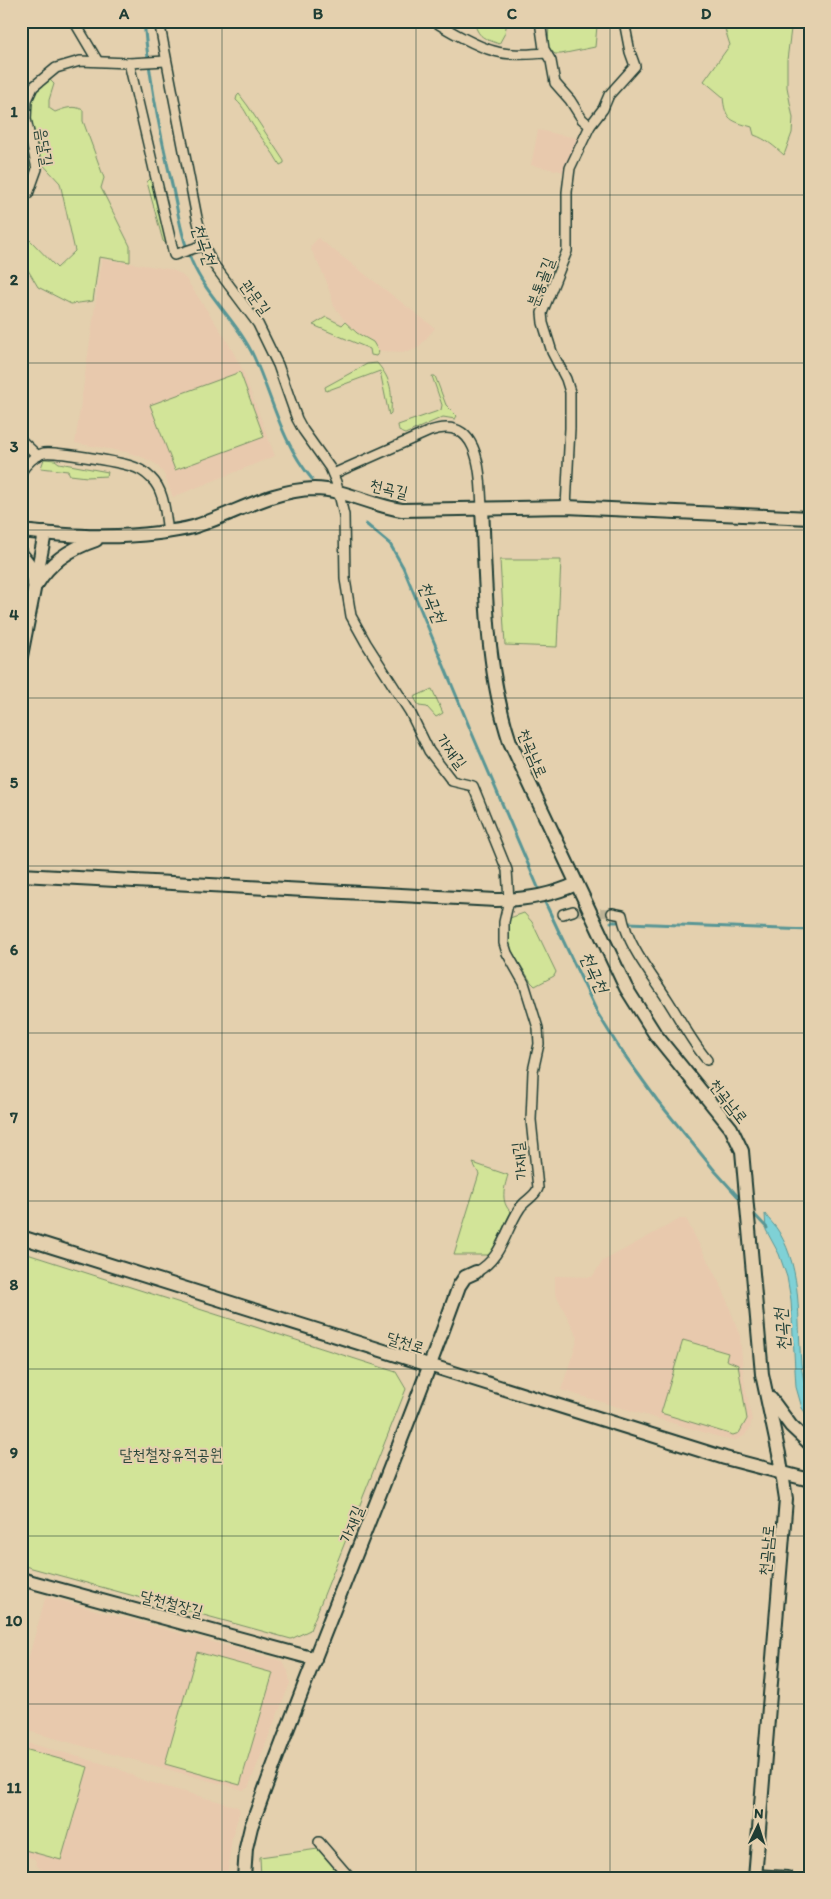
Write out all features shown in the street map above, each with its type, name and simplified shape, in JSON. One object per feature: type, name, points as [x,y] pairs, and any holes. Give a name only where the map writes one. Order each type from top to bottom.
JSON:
[{"type":"street","points":[[74,21],[97,60]]},
{"type":"street","name":"관문길","points":[[159,21],[162,61],[202,246],[218,271],[258,324],[278,365],[297,419],[333,474],[339,492]]},
{"type":"street","points":[[434,21],[454,33],[494,51],[546,53]]},
{"type":"street","points":[[540,21],[546,53],[551,61],[555,83],[570,100],[582,119],[590,126]]},
{"type":"street","name":"분통골길","points":[[566,507],[570,392],[566,379],[552,352],[543,323],[542,313],[567,251],[567,192],[570,168],[590,126],[600,116],[613,89],[635,66],[630,52],[624,21]]},
{"type":"street","name":"음달길","points":[[28,194],[37,169],[26,119],[27,100],[40,81],[56,68],[80,61],[97,60],[133,63],[162,61]]},
{"type":"street","points":[[133,63],[174,254],[202,246]]},
{"type":"street","name":"천곡남로","points":[[333,474],[439,428],[451,428],[463,434],[471,444],[477,454],[480,469],[492,666],[500,714],[518,762],[626,988],[643,1017],[670,1053],[732,1128],[742,1151],[760,1361],[783,1474],[786,1499],[755,1877]]},
{"type":"street","points":[[21,440],[38,456]]},
{"type":"street","points":[[21,472],[38,456],[45,453],[132,466],[143,472],[157,485],[162,497],[168,532]]},
{"type":"street","name":"천곡길","points":[[110,537],[168,532],[198,526],[277,494],[315,490],[339,492],[378,505],[402,510],[566,507],[810,518]]},
{"type":"street","name":"가재길","points":[[244,1878],[246,1848],[251,1827],[430,1367],[459,1286],[466,1277],[494,1258],[516,1215],[523,1204],[538,1188],[531,1120],[533,1071],[539,1036],[524,983],[507,953],[504,942],[504,922],[509,900],[508,870],[474,788],[471,784],[452,781],[429,751],[410,712],[351,616],[345,579],[345,524],[339,492]]},
{"type":"street","points":[[21,531],[110,537]]},
{"type":"street","points":[[21,656],[45,534]]},
{"type":"street","points":[[34,591],[49,569],[73,550],[90,542],[110,537]]},
{"type":"street","points":[[21,554],[31,571],[34,591]]},
{"type":"street","points":[[21,875],[509,900],[557,892],[576,884]]},
{"type":"street","points":[[563,914],[573,911]]},
{"type":"street","points":[[612,913],[622,915],[628,936],[638,954],[694,1044],[707,1060]]},
{"type":"street","name":"달천로","points":[[21,1237],[430,1367],[725,1458],[810,1480]]},
{"type":"street","points":[[764,1387],[781,1414],[810,1444]]},
{"type":"street","name":"달천철장길","points":[[21,1578],[315,1659]]},
{"type":"street","points":[[319,1842],[350,1878]]},
{"type":"street","points":[[755,1877],[787,1878]]},
{"type":"shaded area","points":[[538,130],[581,139],[565,172],[531,165]]},
{"type":"shaded area","points":[[318,238],[435,328],[418,348],[408,352],[379,351],[373,341],[358,333],[345,321],[334,306],[326,280],[310,247]]},
{"type":"shaded area","points":[[102,259],[170,269],[186,279],[226,339],[241,367],[275,456],[173,497],[164,474],[156,464],[126,452],[75,443]]},
{"type":"shaded area","points":[[680,1219],[686,1219],[723,1290],[740,1336],[744,1381],[752,1420],[750,1428],[744,1436],[736,1440],[726,1439],[561,1390],[578,1338],[555,1293],[555,1276],[592,1277],[603,1261]]},
{"type":"shaded area","points":[[48,1597],[282,1661],[288,1671],[290,1683],[248,1788],[243,1790],[21,1729],[21,1685],[45,1599]]},
{"type":"shaded area","points":[[21,1741],[115,1767],[142,1780],[238,1807],[240,1811],[232,1837],[227,1878],[52,1878],[37,1866],[35,1859],[21,1855]]},
{"type":"green space","points":[[474,21],[507,21],[505,33],[499,44],[482,37],[477,31]]},
{"type":"green space","points":[[549,21],[592,21],[597,26],[595,47],[555,54],[548,48]]},
{"type":"green space","points":[[720,21],[792,21],[787,60],[787,87],[793,118],[792,133],[784,155],[774,146],[754,135],[752,127],[730,118],[725,111],[723,97],[704,81],[730,45],[723,23]]},
{"type":"green space","points":[[48,78],[54,84],[49,100],[49,108],[55,112],[69,108],[83,110],[83,121],[104,178],[101,188],[130,246],[130,262],[99,257],[93,301],[71,304],[38,287],[25,265],[23,249],[30,240],[57,268],[75,251],[60,183],[38,159],[28,119],[32,94]]},
{"type":"green space","points":[[239,94],[284,163],[280,165],[236,100]]},
{"type":"green space","points":[[21,111],[23,111],[34,170],[21,194]]},
{"type":"green space","points":[[151,178],[153,179],[170,247],[163,241],[147,182]]},
{"type":"green space","points":[[326,317],[342,325],[345,322],[357,333],[373,342],[379,352],[376,356],[371,355],[370,349],[313,325]]},
{"type":"green space","points":[[377,363],[386,375],[390,387],[391,413],[389,415],[380,371],[326,391],[325,387],[367,364]]},
{"type":"green space","points":[[240,372],[264,437],[175,470],[150,405]]},
{"type":"green space","points":[[432,376],[435,376],[446,405],[457,416],[455,419],[443,417],[405,434],[402,433],[398,425],[441,410],[442,405]]},
{"type":"green space","points":[[44,459],[108,472],[107,476],[87,477],[70,475],[68,471],[41,468]]},
{"type":"green space","points":[[500,560],[561,560],[557,647],[505,645]]},
{"type":"green space","points":[[432,689],[443,713],[436,717],[427,707],[419,706],[414,697]]},
{"type":"green space","points":[[524,913],[532,922],[556,972],[554,976],[535,986],[513,953],[506,938],[507,919]]},
{"type":"green space","points":[[473,1163],[508,1175],[504,1199],[511,1212],[490,1255],[454,1255],[479,1174]]},
{"type":"green space","name":"달천철장유적공원","points":[[21,1252],[396,1372],[406,1389],[310,1630],[291,1639],[21,1565]]},
{"type":"green space","points":[[683,1340],[728,1353],[726,1360],[738,1365],[747,1419],[739,1433],[733,1435],[661,1413]]},
{"type":"green space","points":[[197,1652],[273,1673],[240,1785],[165,1764]]},
{"type":"green space","points":[[21,1748],[88,1767],[61,1860],[21,1849]]},
{"type":"green space","points":[[318,1849],[343,1878],[261,1878],[260,1857]]},
{"type":"water","name":"천곡천","points":[[765,1214],[779,1232],[787,1247],[792,1263],[798,1296],[801,1363],[810,1420],[802,1408],[796,1387],[791,1300],[787,1277],[779,1254],[766,1230]]},
{"type":"waterway","name":"천곡천","points":[[144,21],[159,127],[181,226],[192,262],[206,287],[247,344],[261,373],[285,435],[301,465],[312,479]]},
{"type":"waterway","name":"천곡천","points":[[366,524],[390,544],[403,567],[540,892]]},
{"type":"waterway","name":"천곡천","points":[[543,898],[598,1014],[618,1046],[657,1100],[741,1200]]},
{"type":"waterway","points":[[611,922],[619,922]]},
{"type":"waterway","points":[[628,923],[810,930]]},
{"type":"waterway","name":"천곡천","points":[[752,1212],[767,1228]]},
{"type":"tunnel","points":[[573,911],[612,913]]}]
